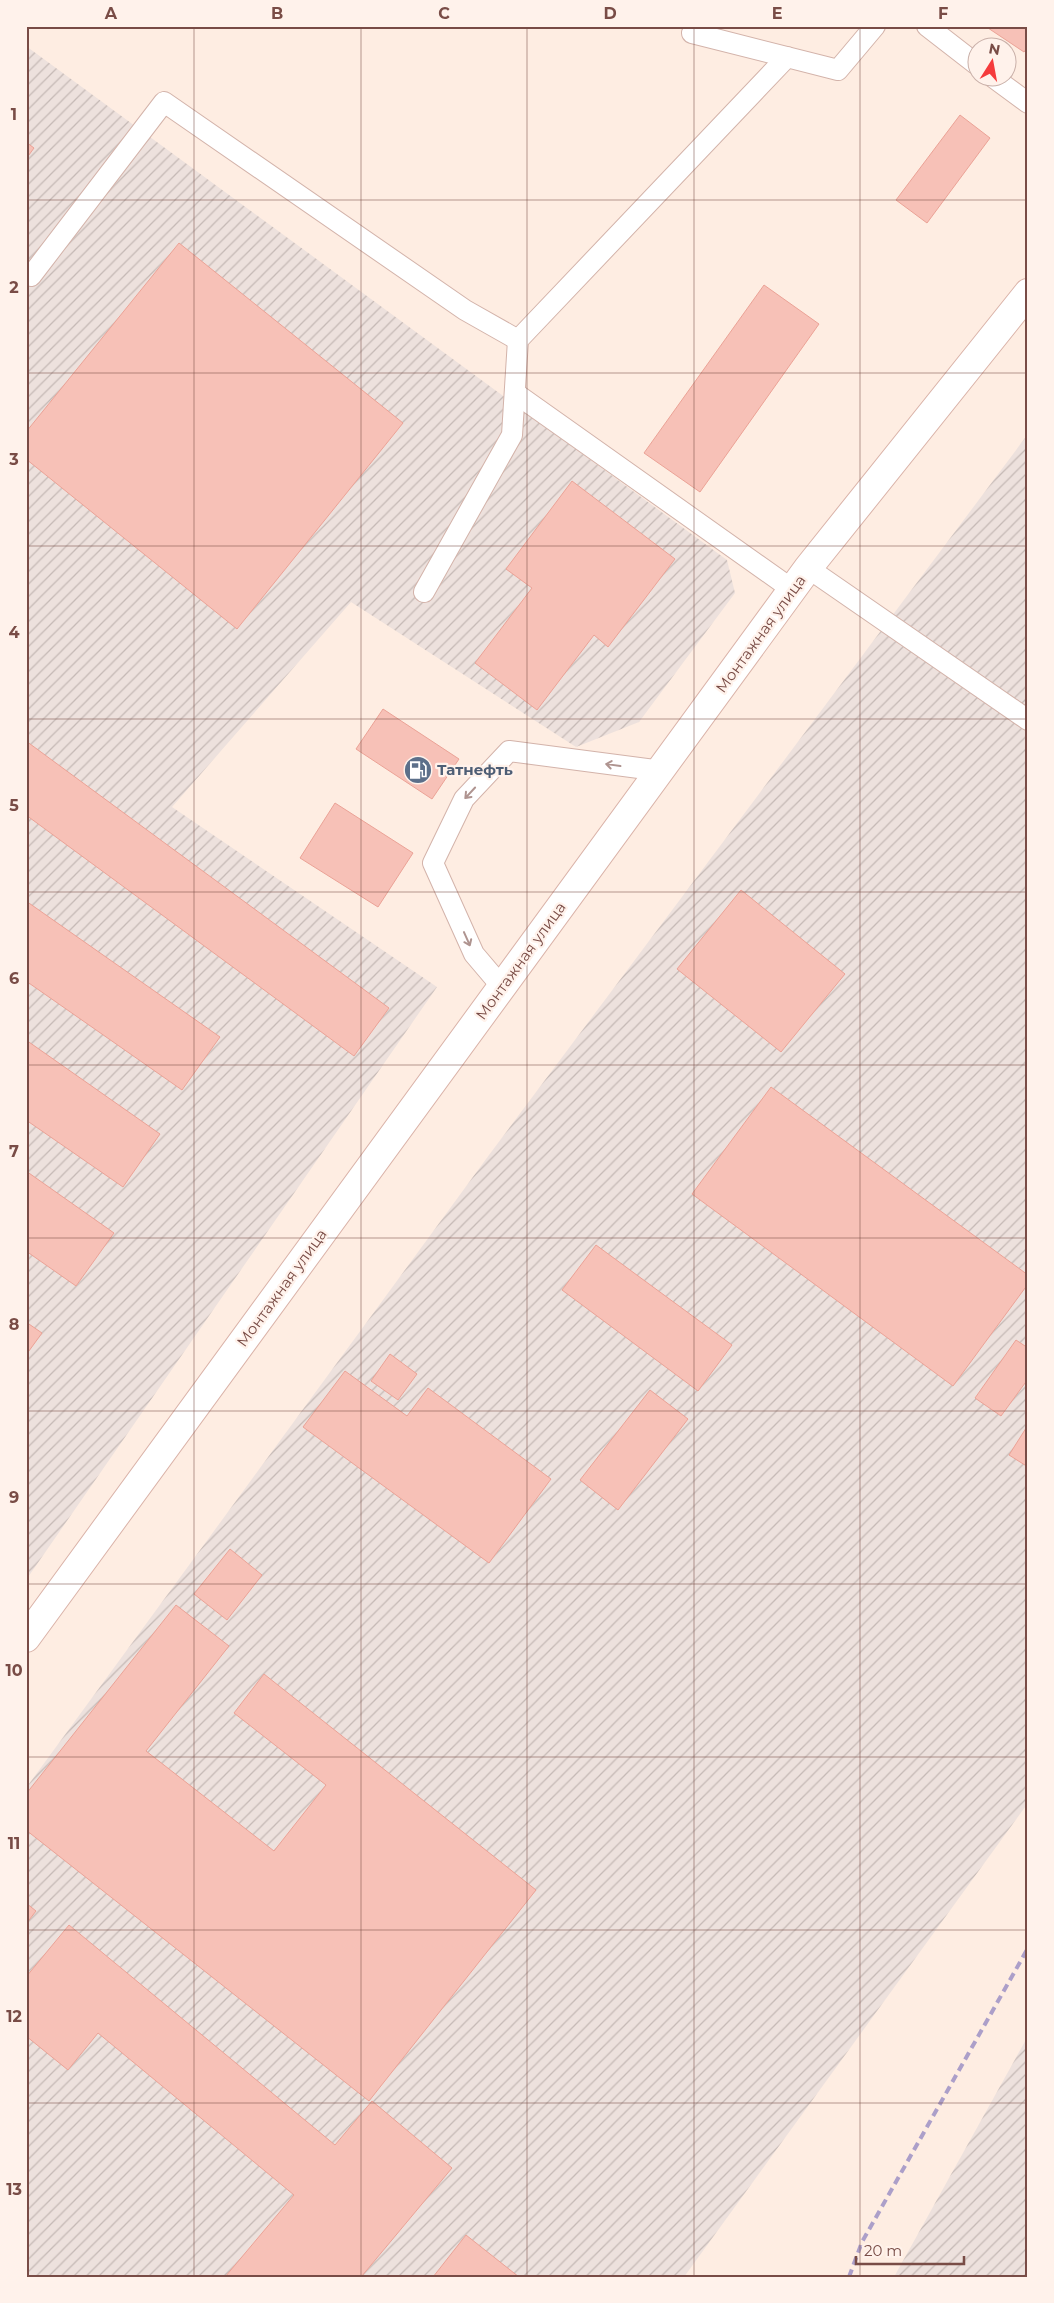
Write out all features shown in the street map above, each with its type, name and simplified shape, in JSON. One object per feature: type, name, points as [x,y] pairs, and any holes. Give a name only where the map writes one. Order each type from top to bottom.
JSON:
[{"type":"street","name":"Монтажная улица","points":[[26,1638],[662,771],[800,579],[1028,293]]},
{"type":"lane","points":[[692,33],[838,70],[874,26]]},
{"type":"lane","points":[[927,26],[966,56]]},
{"type":"lane","points":[[424,592],[512,435],[518,340],[787,57]]},
{"type":"lane","points":[[1008,88],[1028,103]]},
{"type":"lane","points":[[31,276],[164,102],[465,310],[518,340]]},
{"type":"lane","points":[[515,393],[800,579],[1028,720]]},
{"type":"lane","points":[[502,987],[474,954],[433,863],[464,799],[509,751],[662,771]]},
{"type":"shaded area","points":[[26,46],[727,560],[735,593],[639,722],[576,747],[351,602],[172,807],[437,987],[26,1580]]},
{"type":"shaded area","points":[[1028,434],[1028,1803],[684,2277],[26,2277],[26,1788],[489,1155]]},
{"type":"shaded area","points":[[1028,2036],[1028,2277],[894,2277]]},
{"type":"building","points":[[985,26],[1028,26],[1028,47],[1024,52],[1016,47],[1016,38],[1003,38]]},
{"type":"building","points":[[960,115],[990,138],[927,223],[896,200]]},
{"type":"building","points":[[26,142],[34,148],[26,159]]},
{"type":"building","points":[[179,243],[403,423],[237,629],[26,459],[26,432]]},
{"type":"building","points":[[764,285],[819,324],[700,492],[644,453]]},
{"type":"building","points":[[572,481],[675,559],[608,647],[594,635],[537,710],[475,663],[532,588],[506,569]]},
{"type":"building","points":[[383,709],[459,759],[432,799],[356,749]]},
{"type":"building","points":[[26,741],[389,1008],[354,1056],[26,815]]},
{"type":"building","points":[[335,803],[413,853],[378,907],[300,858]]},
{"type":"building","points":[[741,890],[845,974],[781,1052],[677,969]]},
{"type":"building","points":[[26,901],[220,1037],[182,1090],[26,981]]},
{"type":"building","points":[[26,1040],[160,1134],[123,1187],[26,1120]]},
{"type":"building","points":[[771,1087],[1028,1275],[1028,1284],[953,1386],[692,1194]]},
{"type":"building","points":[[26,1171],[114,1233],[76,1286],[26,1251]]},
{"type":"building","points":[[596,1245],[732,1345],[698,1391],[562,1290]]},
{"type":"building","points":[[26,1322],[42,1333],[26,1355]]},
{"type":"building","points":[[1016,1340],[1028,1348],[1028,1379],[1001,1416],[975,1398]]},
{"type":"building","points":[[390,1354],[417,1374],[398,1400],[371,1381]]},
{"type":"building","points":[[345,1371],[407,1416],[428,1388],[551,1479],[489,1563],[303,1427]]},
{"type":"building","points":[[650,1390],[688,1419],[618,1510],[580,1480]]},
{"type":"building","points":[[1028,1425],[1028,1467],[1009,1455]]},
{"type":"building","points":[[230,1549],[262,1575],[227,1620],[194,1594]]},
{"type":"building","points":[[176,1605],[229,1646],[146,1751],[274,1851],[326,1785],[234,1713],[264,1674],[536,1890],[369,2101],[26,1830],[26,1794]]},
{"type":"building","points":[[26,1903],[36,1911],[26,1924]]},
{"type":"building","points":[[69,1925],[335,2145],[372,2101],[452,2168],[361,2277],[225,2277],[294,2195],[98,2033],[68,2070],[26,2036],[26,1977]]},
{"type":"building","points":[[466,2235],[519,2277],[433,2277]]},
{"type":"railway","points":[[849,2277],[862,2242],[1028,1948]]},
{"type":"place","name":"Татнефть","points":[[418,770]]}]
